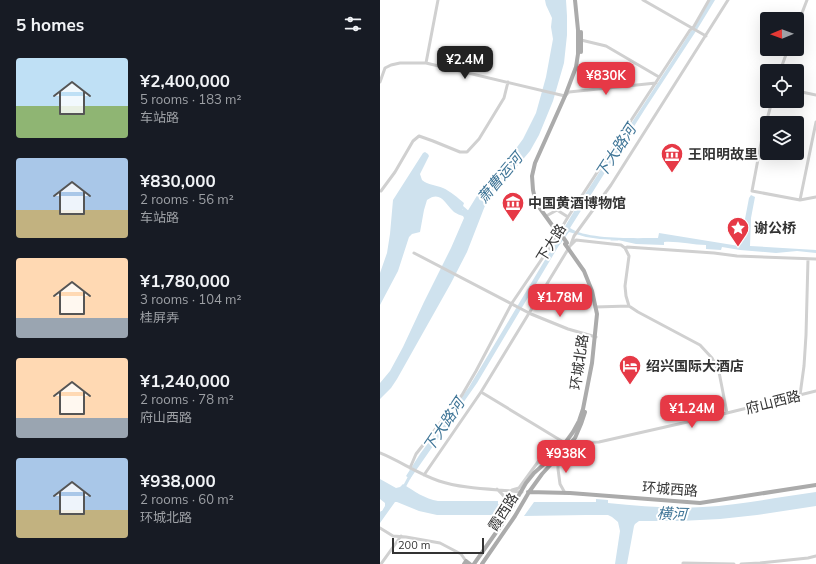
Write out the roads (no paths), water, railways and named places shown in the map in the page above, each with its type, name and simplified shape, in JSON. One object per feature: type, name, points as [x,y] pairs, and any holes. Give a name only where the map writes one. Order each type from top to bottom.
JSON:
[{"type":"main road","name":"环城北路","points":[[556,231],[537,198],[534,190],[534,176],[537,164],[578,68],[582,40],[576,0]]},
{"type":"main road","name":"环城北路","points":[[522,492],[534,473],[565,443],[579,421],[583,409],[592,363],[598,313],[594,290],[586,269],[567,246],[539,207],[535,199],[532,176],[535,163],[576,67],[578,54],[578,30],[576,0]]},
{"type":"main road","name":"环城北路","points":[[529,492],[542,474],[575,438],[581,424],[586,407],[594,364],[595,337]]},
{"type":"main road","name":"环城西路","points":[[522,492],[565,493],[700,503],[816,485]]},
{"type":"main road","name":"霞西路","points":[[474,564],[522,492]]},
{"type":"main road","name":"霞西路","points":[[482,564],[529,492]]},
{"type":"main road","points":[[465,563],[470,564]]},
{"type":"street","points":[[426,63],[438,0]]},
{"type":"street","points":[[643,0],[706,36]]},
{"type":"street","name":"下大路","points":[[410,468],[416,454],[462,395],[512,303],[550,247],[659,77],[690,30],[693,28],[709,0]]},
{"type":"street","points":[[424,475],[481,392],[567,246],[611,185],[728,0]]},
{"type":"street","points":[[802,12],[806,0]]},
{"type":"street","points":[[582,40],[606,46],[659,77]]},
{"type":"street","points":[[380,82],[385,68],[391,65],[400,63],[426,63],[564,96],[568,92],[656,83]]},
{"type":"street","points":[[381,191],[395,172],[413,141],[420,136],[460,152],[467,152],[479,138],[504,98],[508,82]]},
{"type":"street","points":[[804,92],[816,95]]},
{"type":"street","points":[[770,108],[762,138],[752,191],[800,200],[816,197]]},
{"type":"street","points":[[800,200],[816,122]]},
{"type":"street","points":[[548,215],[557,210],[568,217]]},
{"type":"street","points":[[550,247],[556,231]]},
{"type":"street","points":[[567,246],[576,240],[621,245],[625,248],[629,256],[625,286],[629,306]]},
{"type":"street","points":[[625,248],[714,253],[737,256],[816,259]]},
{"type":"street","points":[[414,253],[529,312],[568,329],[595,337]]},
{"type":"street","points":[[800,395],[806,335],[808,259]]},
{"type":"street","points":[[596,307],[629,306],[700,346],[712,358],[718,372],[727,413]]},
{"type":"street","name":"府山西路","points":[[565,443],[599,442],[816,391]]},
{"type":"street","points":[[481,392],[565,443]]},
{"type":"street","points":[[510,491],[519,488],[543,455],[560,448]]},
{"type":"street","points":[[380,453],[439,481],[459,486],[522,492]]},
{"type":"street","points":[[558,457],[560,484],[565,493]]},
{"type":"street","points":[[498,489],[510,504],[510,510]]},
{"type":"street","points":[[381,529],[393,536],[440,543],[461,554],[465,563]]},
{"type":"street","points":[[381,564],[401,536]]},
{"type":"street","points":[[741,564],[767,563],[816,556]]},
{"type":"street","points":[[683,564],[734,564]]},
{"type":"water","name":"萧曹运河","points":[[545,0],[566,0],[567,35],[564,63],[553,101],[539,135],[530,151],[488,198],[467,252],[451,283],[397,379],[391,388],[380,399],[380,383],[390,371],[403,347],[464,218],[463,216],[454,212],[439,197],[432,197],[427,200],[420,232],[412,234],[409,237],[398,271],[380,305],[380,273],[387,253],[393,200],[425,152],[429,156],[420,174],[422,180],[429,184],[443,188],[451,193],[464,203],[462,209],[467,212],[483,186],[509,158],[523,139],[536,113],[546,77],[553,39],[551,27],[552,18]]},
{"type":"water","name":"下大路河","points":[[710,0],[715,0],[570,228],[588,235],[625,238],[658,238],[659,233],[739,246],[749,198],[751,195],[755,197],[751,218],[750,246],[816,250],[816,253],[797,251],[776,253],[722,247],[721,250],[706,249],[706,245],[674,242],[664,242],[664,245],[636,244],[618,240],[586,237],[569,232],[558,247],[477,383],[410,479],[406,476],[420,454],[469,387],[576,208],[693,30]]},
{"type":"water","points":[[380,479],[396,488],[403,484],[433,500],[498,501],[498,504],[503,504],[504,510],[501,515],[437,515],[419,511],[395,502],[380,523],[380,512],[385,506],[385,503],[380,499]]},
{"type":"water","name":"横河","points":[[816,492],[816,506],[720,519],[639,521],[634,526],[627,564],[615,564],[620,531],[618,522],[608,515],[524,516],[534,502],[596,502],[596,499],[608,500],[608,503],[691,508],[731,505]]},
{"type":"waterway","points":[[461,206],[470,214]]},
{"type":"waterway","points":[[611,240],[618,240]]},
{"type":"waterway","points":[[403,489],[410,476]]},
{"type":"place","name":"王阳明故里","points":[[672,174]]},
{"type":"place","name":"中国黄酒博物馆","points":[[513,222]]},
{"type":"place","name":"谢公桥","points":[[738,248]]},
{"type":"place","name":"绍兴国际大酒店","points":[[630,386]]}]
